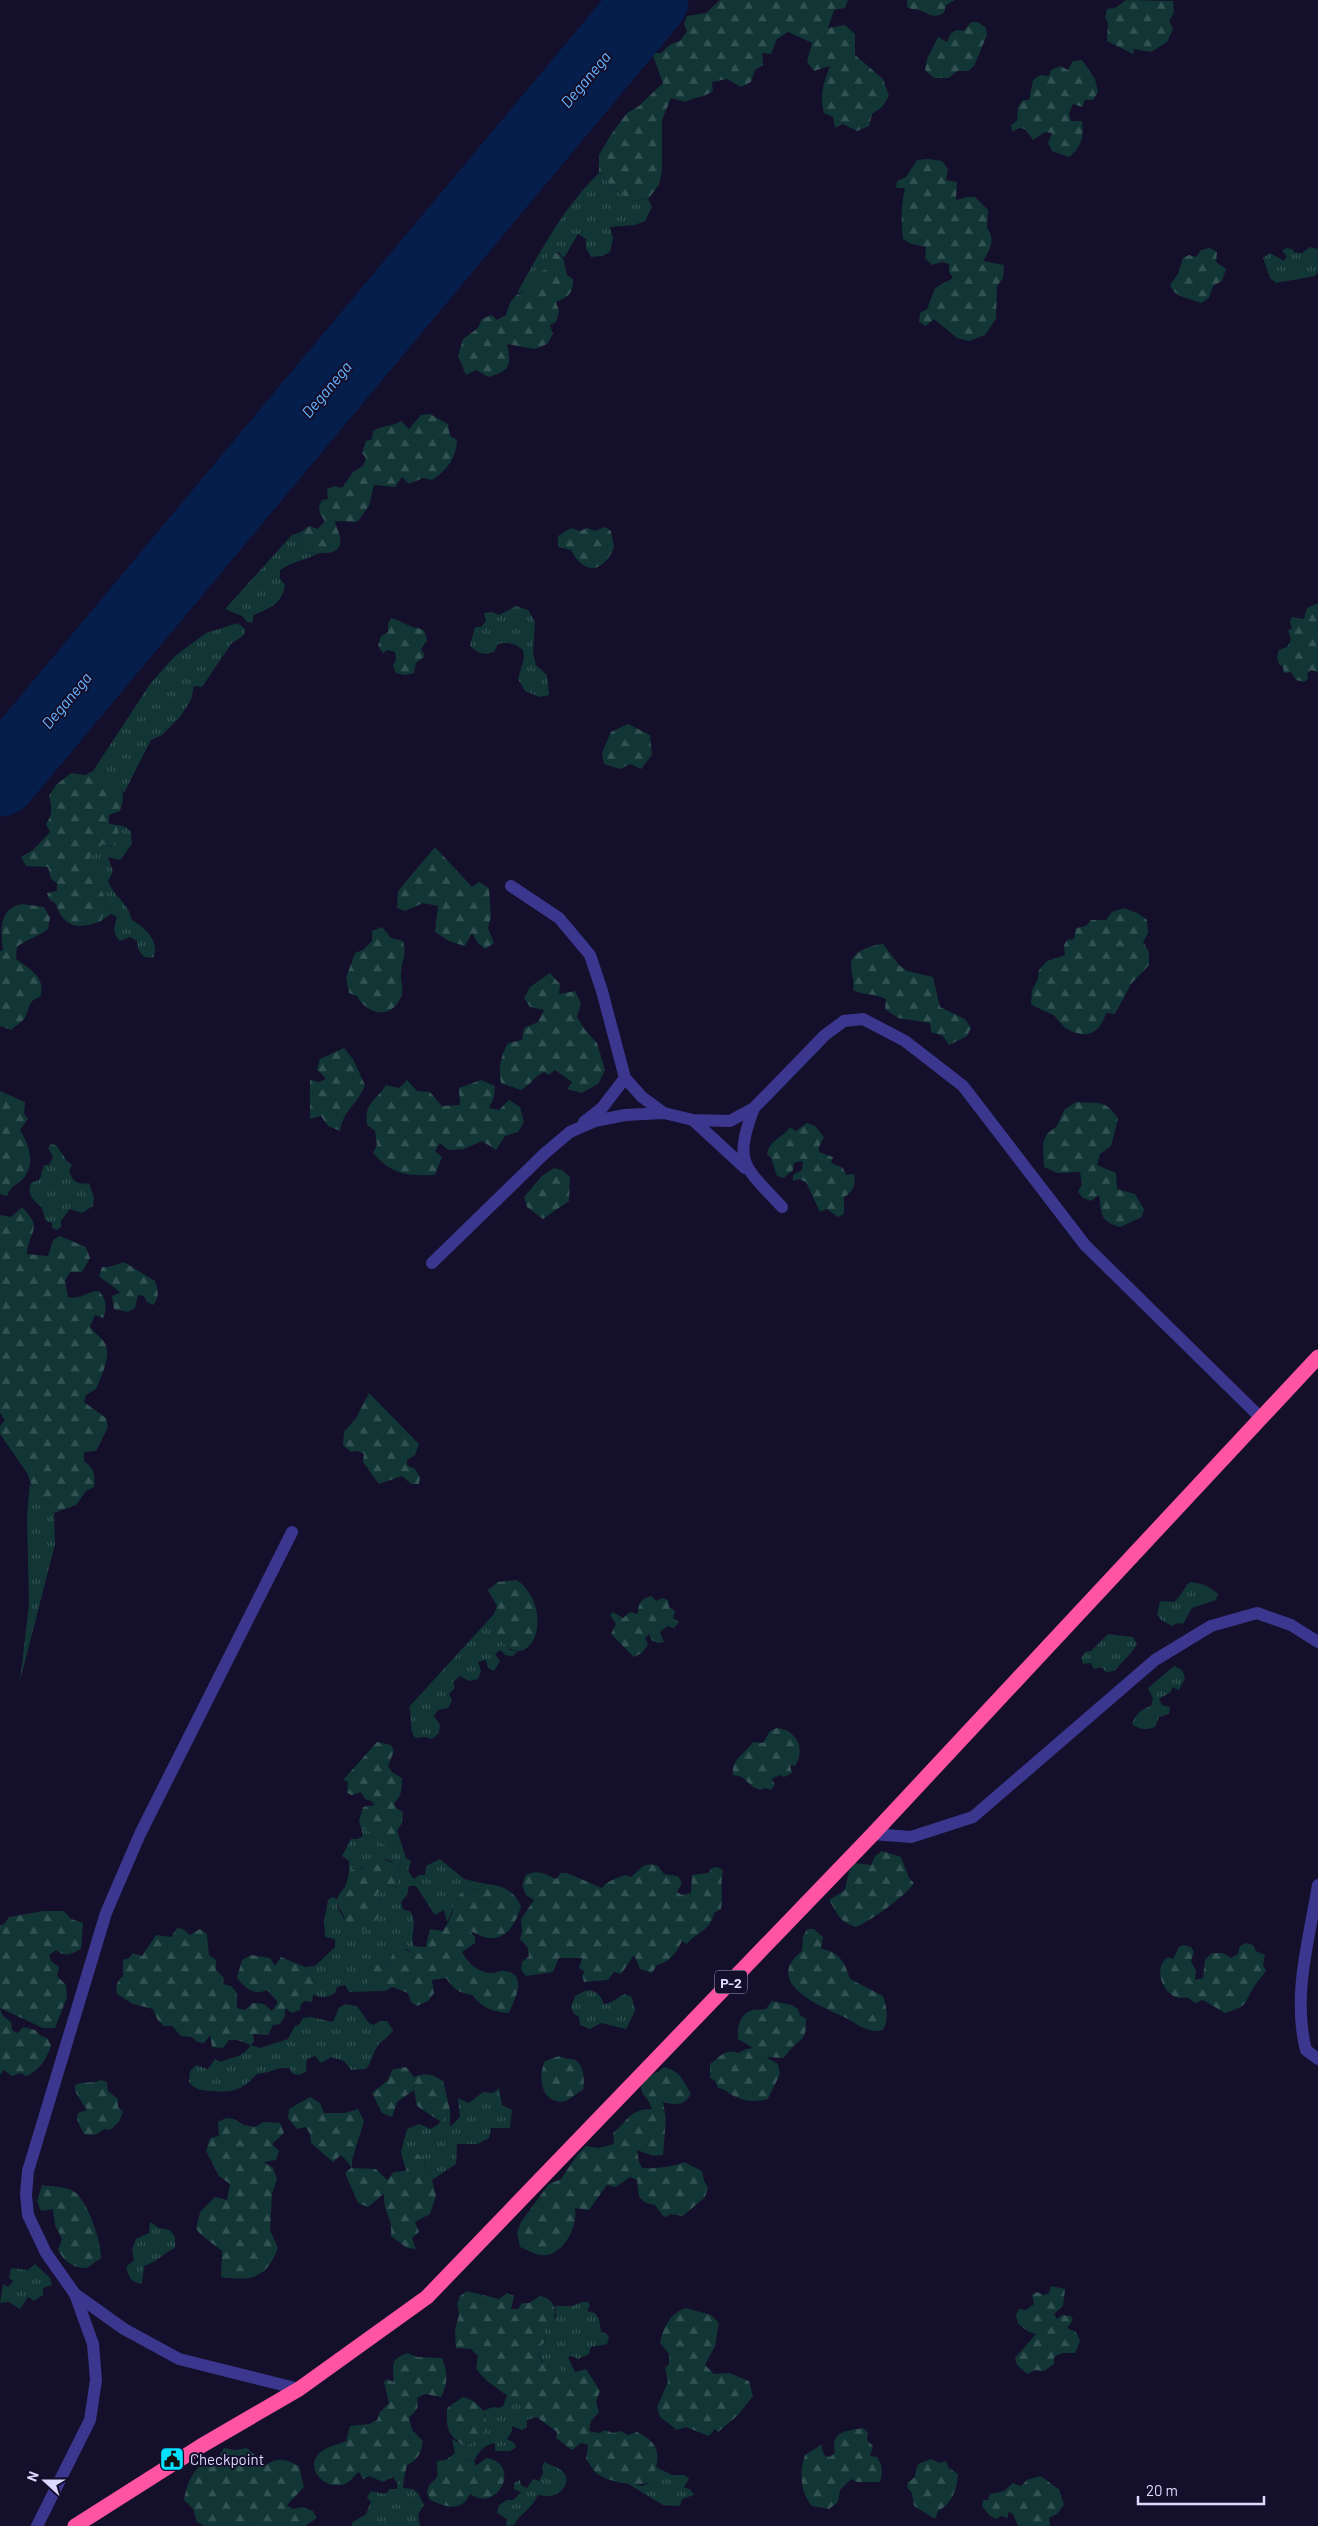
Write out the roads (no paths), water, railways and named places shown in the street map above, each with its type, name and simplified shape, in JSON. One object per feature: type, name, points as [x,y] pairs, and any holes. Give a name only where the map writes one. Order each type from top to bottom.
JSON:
[{"type":"highway","name":"P-2","points":[[75,2526],[201,2446],[299,2389],[427,2298],[873,1834],[1318,1357]]},
{"type":"street","points":[[511,886],[559,918],[590,955],[602,991],[625,1078],[642,1097],[664,1113]]},
{"type":"street","points":[[570,1132],[596,1121],[625,1115],[664,1113],[693,1120],[730,1121],[754,1108],[826,1035],[844,1021],[863,1019],[905,1041],[963,1086],[1085,1245],[1261,1418]]},
{"type":"street","points":[[432,1263],[544,1154],[602,1108],[625,1078]]},
{"type":"street","points":[[746,1168],[742,1153],[746,1130],[754,1108]]},
{"type":"street","points":[[693,1120],[746,1168],[782,1206]]},
{"type":"street","points":[[37,2526],[90,2420],[96,2380],[93,2344],[75,2294],[46,2252],[28,2215],[26,2195],[28,2170],[106,1914],[140,1834],[292,1532]]},
{"type":"street","points":[[873,1834],[911,1836],[973,1817],[1155,1660],[1211,1626],[1257,1614],[1291,1625],[1318,1642]]},
{"type":"street","points":[[1318,1886],[1300,1991],[1300,2027],[1306,2050],[1318,2059]]},
{"type":"street","points":[[75,2294],[124,2329],[178,2359],[299,2389]]},
{"type":"waterway","name":"Deganega","points":[[0,779],[651,0]]},
{"type":"place","name":"Checkpoint","points":[[172,2459]]}]
